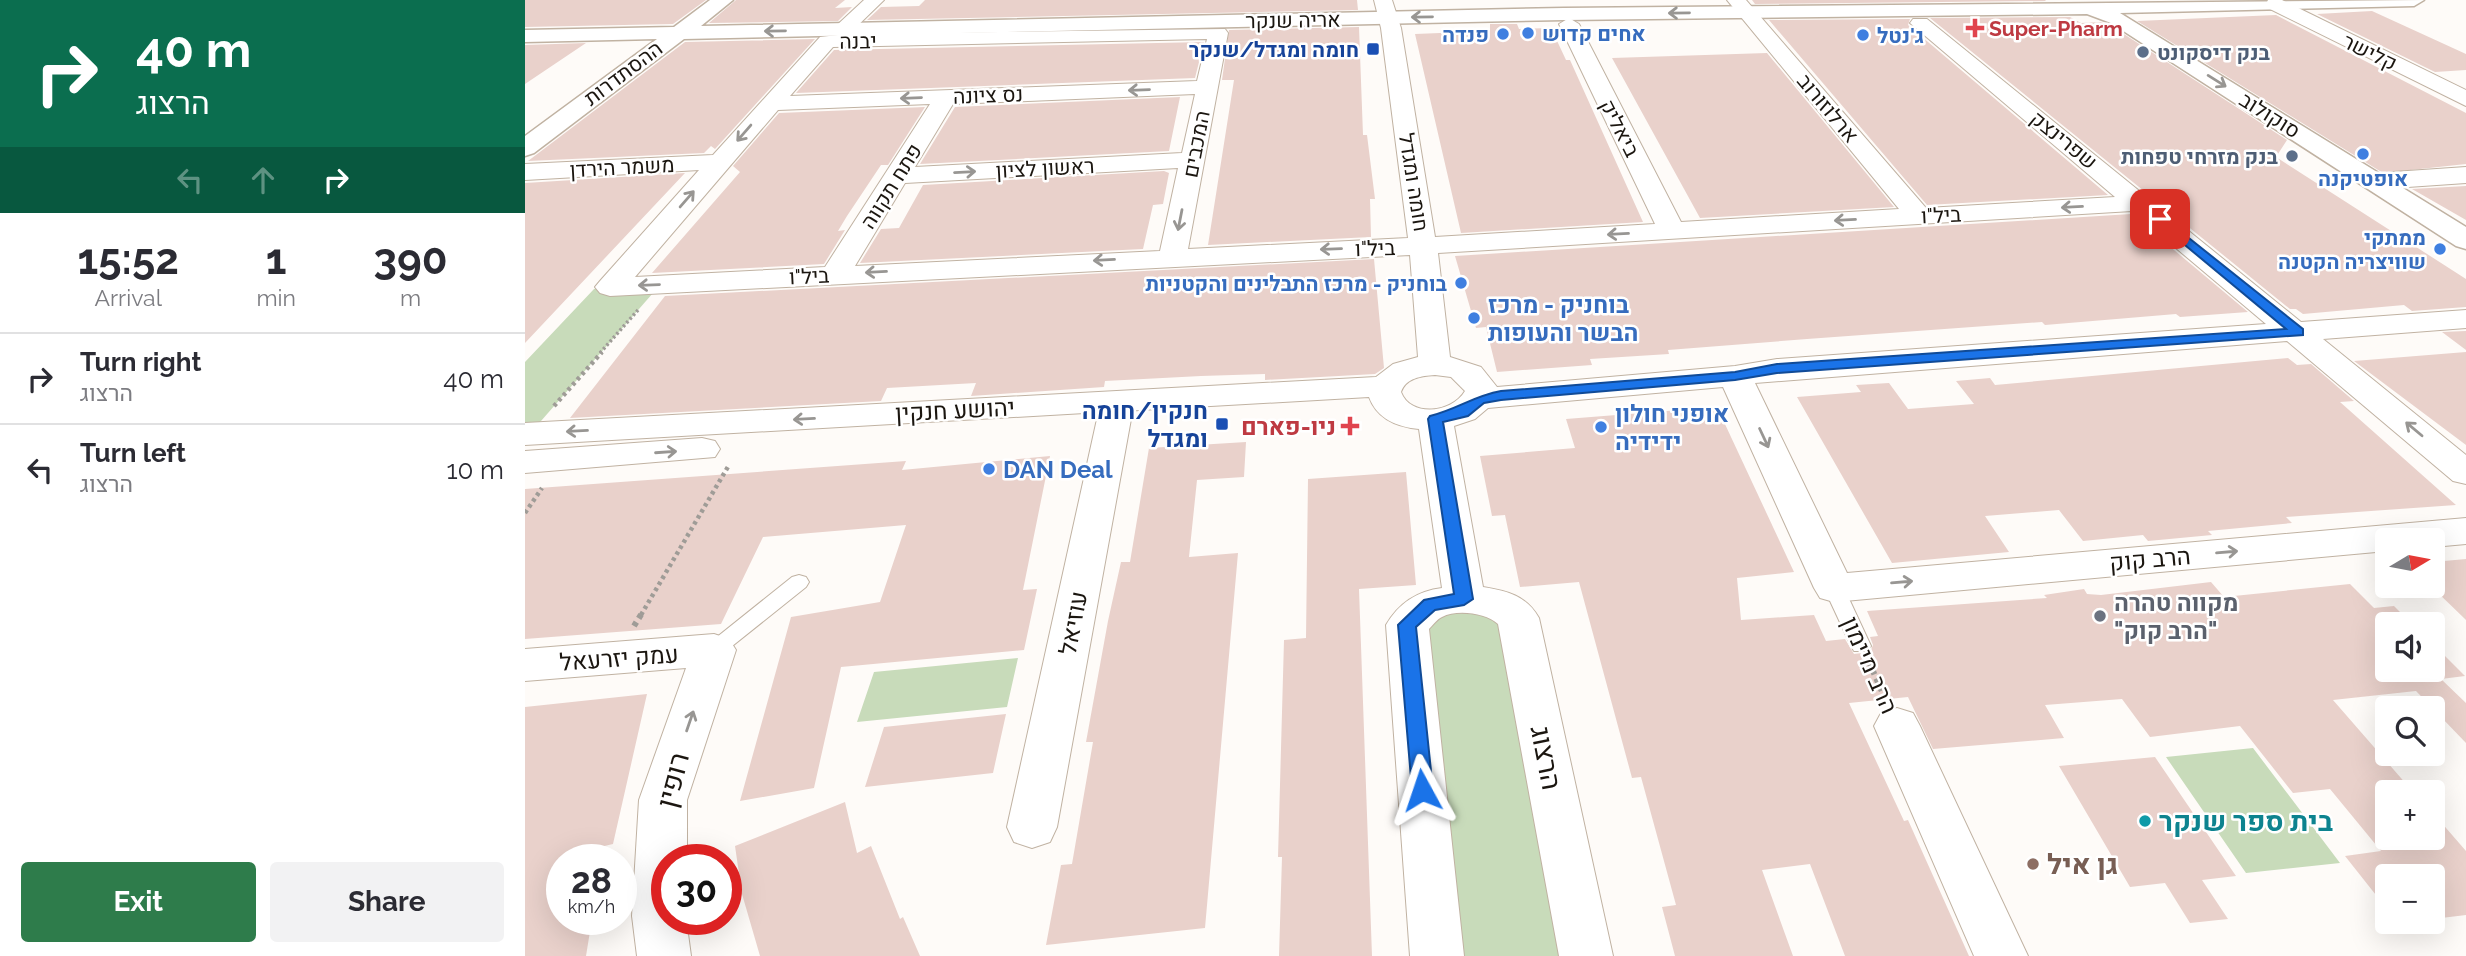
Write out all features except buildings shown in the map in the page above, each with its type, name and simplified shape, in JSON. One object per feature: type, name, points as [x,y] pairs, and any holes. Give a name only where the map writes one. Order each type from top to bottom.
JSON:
[{"type":"street","name":"ההסתדרות","points":[[525,148],[695,0]]},
{"type":"street","name":"ההסתדרות","points":[[525,124],[652,40],[723,0]]},
{"type":"street","name":"יבנה","points":[[843,30],[875,0]]},
{"type":"street","name":"אריה שנקר","points":[[652,40],[1385,9],[1563,13],[1742,6],[1922,11],[2074,4],[2274,4],[2414,0]]},
{"type":"street","name":"סוקולוב","points":[[2074,4],[2118,19],[2466,240]]},
{"type":"street","name":"קלישר","points":[[2274,4],[2466,99]]},
{"type":"street","name":"ארלוזורוב","points":[[1742,6],[1919,216]]},
{"type":"street","name":"חומה ומגדל","points":[[1385,9],[1423,246],[1435,365]]},
{"type":"street","name":"שפרינצק","points":[[1922,11],[2141,203],[2466,473]]},
{"type":"street","name":"ביאליק","points":[[1563,13],[1672,231]]},
{"type":"street","name":"יבנה","points":[[610,287],[827,41],[1218,33]]},
{"type":"street","name":"המכבים","points":[[1173,256],[1218,33]]},
{"type":"street","points":[[525,36],[652,40]]},
{"type":"street","points":[[525,47],[652,40]]},
{"type":"street","points":[[2438,85],[2466,84]]},
{"type":"street","name":"נס ציונה","points":[[770,104],[1207,87]]},
{"type":"street","name":"פתח תקווה","points":[[835,275],[946,97]]},
{"type":"street","name":"ראשון לציון","points":[[897,176],[1192,160]]},
{"type":"street","name":"משמר הירדן","points":[[525,172],[719,162]]},
{"type":"street","points":[[2393,180],[2466,175]]},
{"type":"street","name":"ביל\"ו","points":[[610,287],[1173,256],[1423,246],[2141,203]]},
{"type":"street","points":[[1479,391],[1735,376],[1777,369],[2466,319]]},
{"type":"street","points":[[1479,391],[1463,370],[1435,365],[1404,371],[1385,392],[1389,406],[1408,416],[1435,419],[1462,413],[1479,391],[1499,386],[1730,367],[1777,369]]},
{"type":"street","name":"הרב מיימון","points":[[1735,376],[1835,588]]},
{"type":"street","name":"יהושע חנקין","points":[[527,443],[1385,392]]},
{"type":"street","name":"יהושע חנקין","points":[[527,443],[741,446],[1114,419],[1385,392]]},
{"type":"street","name":"עוזיאל","points":[[1032,827],[1114,419]]},
{"type":"street","points":[[1435,419],[1464,599]]},
{"type":"street","name":"הרב קוק","points":[[1835,588],[2466,531]]},
{"type":"street","name":"הרצוג","points":[[1437,956],[1407,625],[1430,604],[1464,599],[1503,605],[1518,618],[1586,956]]},
{"type":"street","name":"עמק יזרעאל","points":[[525,665],[714,650]]},
{"type":"street","name":"רופין","points":[[664,956],[659,916],[663,800],[714,650]]},
{"type":"street","name":"הרב מיימון","points":[[1897,726],[2001,956]]},
{"type":"lane","points":[[714,650],[799,582]]},
{"type":"lane","name":"הרב מיימון","points":[[1835,588],[1861,646]]},
{"type":"path","points":[[527,443],[660,285]]},
{"type":"path","points":[[615,658],[741,446]]},
{"type":"path","name":"הרב מיימון","points":[[1861,646],[1897,726]]},
{"type":"green space","points":[[660,285],[534,429],[525,430],[525,362],[594,289]]},
{"type":"green space","points":[[1430,604],[1503,605],[1586,956],[1437,956],[1407,625]]},
{"type":"green space","points":[[1018,658],[1007,707],[857,722],[874,672]]},
{"type":"green space","points":[[2253,748],[2340,863],[2246,873],[2166,757]]},
{"type":"place","name":"Super-Pharm","points":[[1975,28]]},
{"type":"place","name":"אחים קדוש","points":[[1528,33]]},
{"type":"place","name":"פנדה","points":[[1503,34]]},
{"type":"place","name":"ג'נטל","points":[[1863,35]]},
{"type":"place","name":"חומה ומגדל/שנקר","points":[[1373,49]]},
{"type":"place","name":"בנק דיסקונט","points":[[2143,52]]},
{"type":"place","name":"אופטיקנה","points":[[2363,154]]},
{"type":"place","name":"בנק מזרחי טפחות","points":[[2292,156]]},
{"type":"place","name":"ממתקי שוויצריה הקטנה","points":[[2440,249]]},
{"type":"place","name":"בוחניק - מרכז התבלינים והקטניות","points":[[1461,283]]},
{"type":"place","name":"בוחניק - מרכז הבשר והעופות","points":[[1474,318]]},
{"type":"place","name":"חנקין/חומה ומגדל","points":[[1222,424]]},
{"type":"place","name":"ניו-פארם","points":[[1350,426]]},
{"type":"place","name":"אופני חולון ידידיה","points":[[1601,427]]},
{"type":"place","name":"DAN Deal","points":[[989,469]]},
{"type":"place","name":"מקווה טהרה \"הרב קוק\"","points":[[2100,616]]},
{"type":"place","name":"בית ספר שנקר","points":[[2145,821]]},
{"type":"place","name":"גן איל","points":[[2033,864]]},
{"type":"route","points":[[1422,790],[1407,625],[1430,604],[1464,599],[1435,419],[1462,413],[1479,400],[1501,396],[1735,376],[1777,369],[2298,332],[2160,219]]}]
